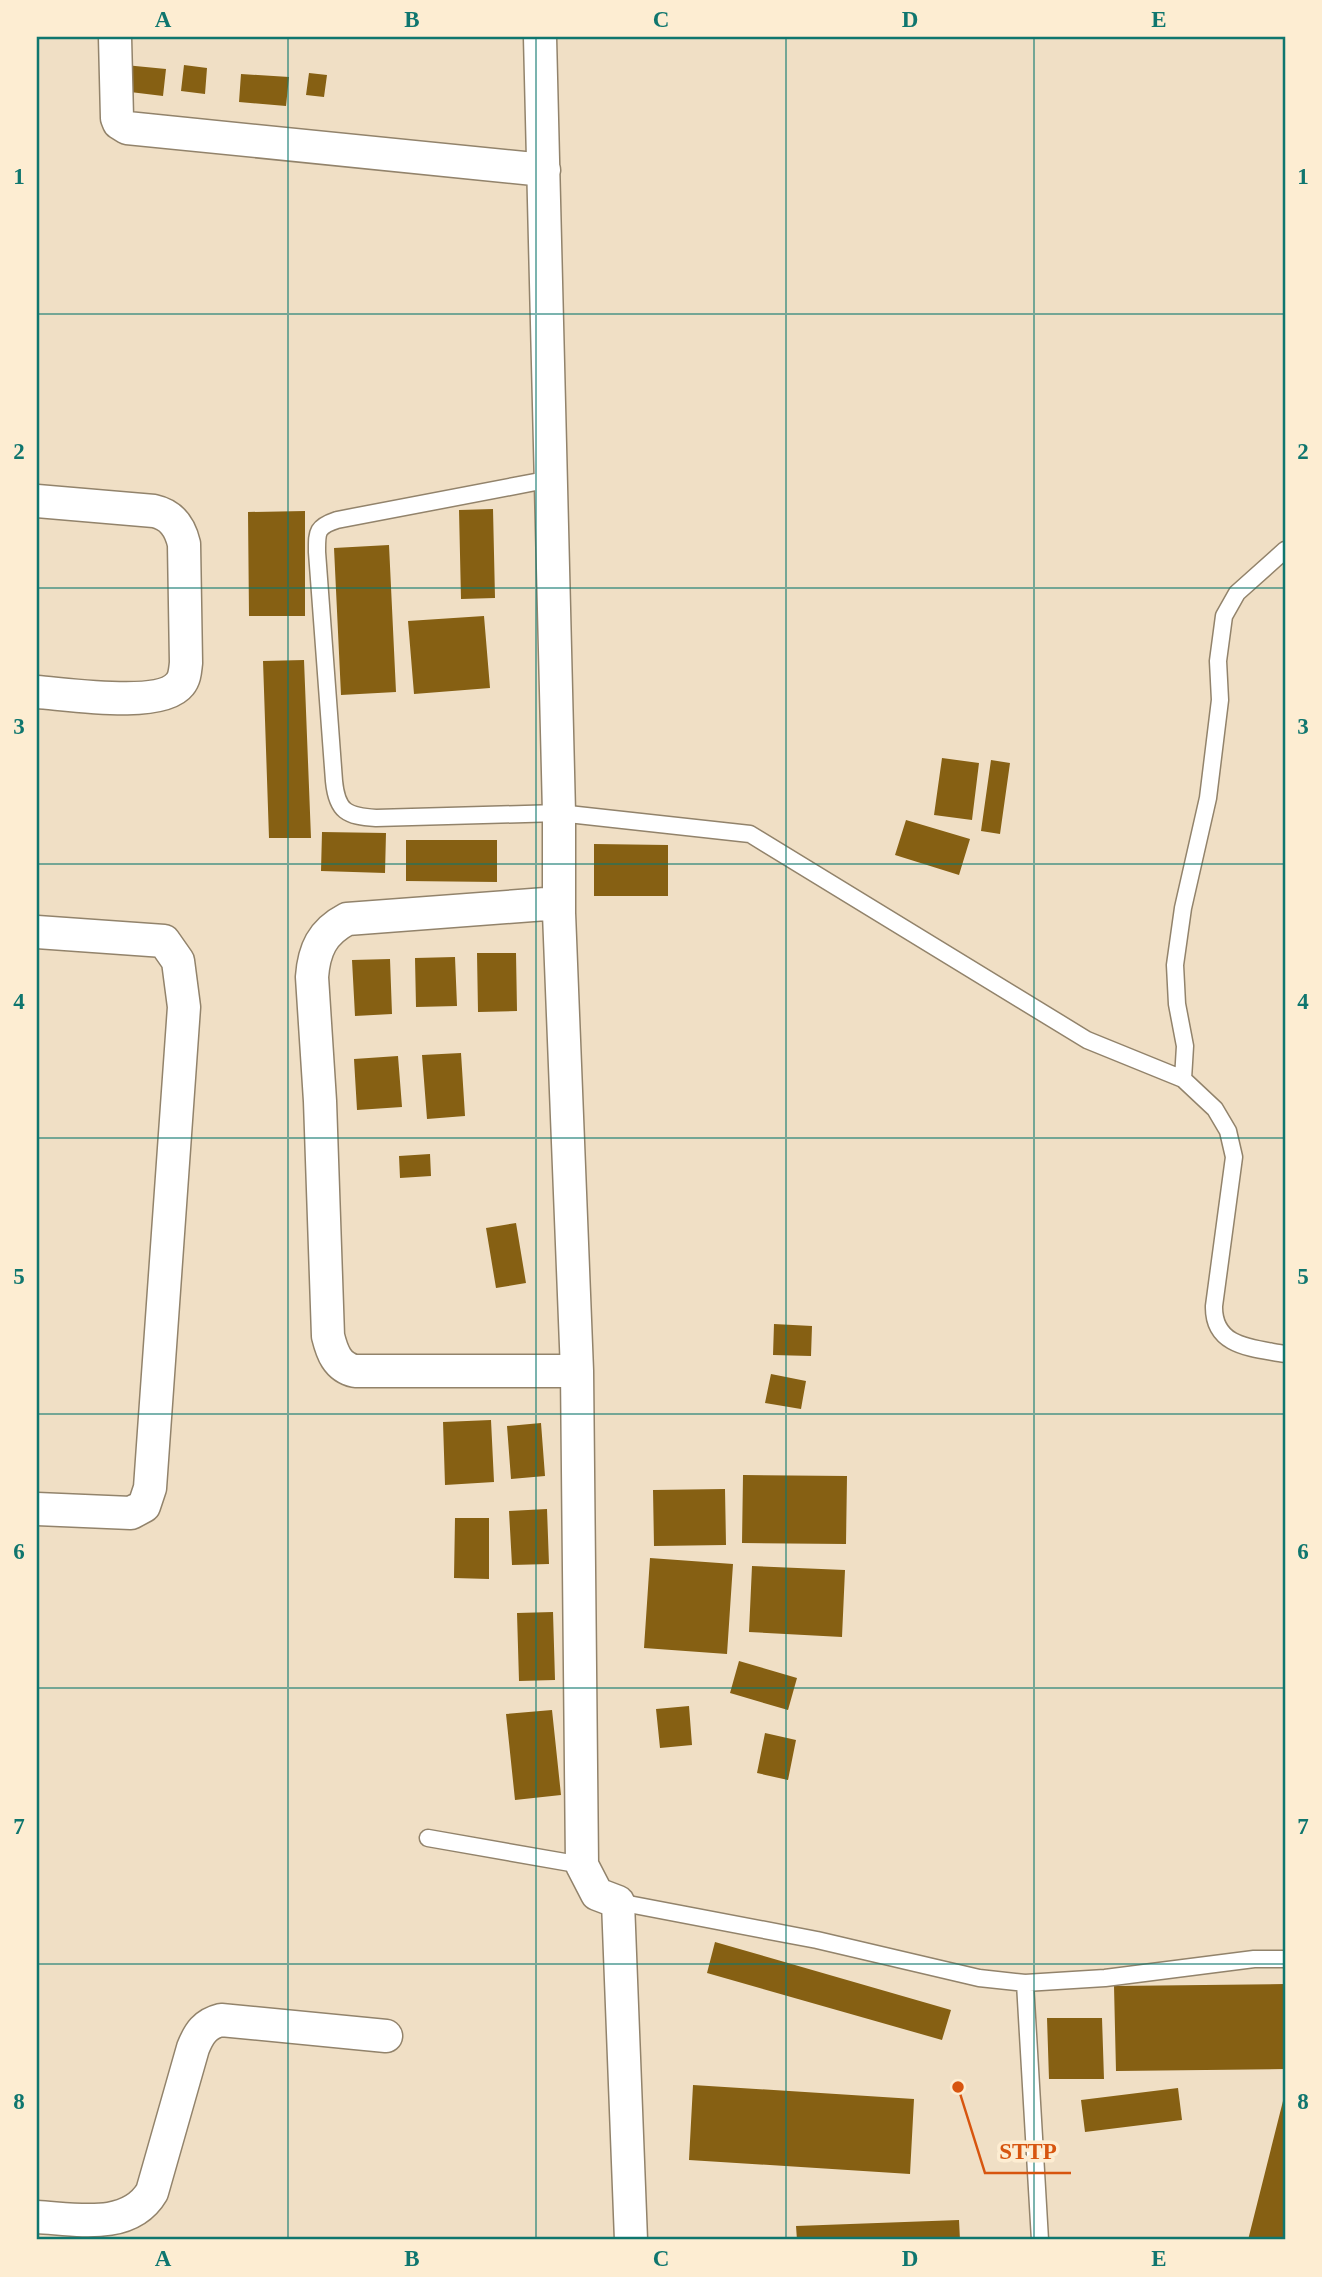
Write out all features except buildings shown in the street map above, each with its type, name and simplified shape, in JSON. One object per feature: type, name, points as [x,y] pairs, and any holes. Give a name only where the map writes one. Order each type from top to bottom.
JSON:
[{"type":"street","points":[[115,37],[117,118],[119,123],[127,128],[544,170]]},
{"type":"street","points":[[540,37],[559,903],[577,1371],[582,1865],[597,1894],[618,1902],[631,2240]]},
{"type":"street","points":[[37,501],[154,511],[173,520],[180,530],[184,544],[186,663],[185,675],[174,690],[140,699],[37,692]]},
{"type":"street","points":[[559,903],[347,919],[328,931],[320,942],[314,957],[312,977],[320,1101],[328,1336],[335,1357],[343,1366],[355,1371],[577,1371]]},
{"type":"street","points":[[37,932],[164,941],[178,961],[184,1007],[150,1488],[144,1506],[131,1513],[37,1509]]},
{"type":"street","points":[[37,2217],[115,2218],[134,2212],[147,2201],[152,2192],[192,2048],[198,2034],[209,2024],[221,2020],[386,2036]]},
{"type":"lane","points":[[551,479],[337,520],[320,528],[317,552],[334,781],[341,807],[351,814],[376,818],[559,813],[750,834],[1087,1040],[1183,1079],[1215,1109],[1228,1131],[1234,1157],[1214,1306],[1217,1325],[1220,1333],[1237,1344],[1285,1354]]},
{"type":"lane","points":[[1183,1079],[1185,1046],[1177,1004],[1175,965],[1183,908],[1208,798],[1220,700],[1218,661],[1224,616],[1237,593],[1285,550]]},
{"type":"lane","points":[[428,1838],[582,1865]]},
{"type":"lane","points":[[618,1902],[817,1940],[979,1978],[1025,1983],[1105,1978],[1254,1959],[1285,1959]]},
{"type":"lane","points":[[1025,1983],[1040,2240]]},
{"type":"place","name":"STTP","points":[[958,2087]]}]
